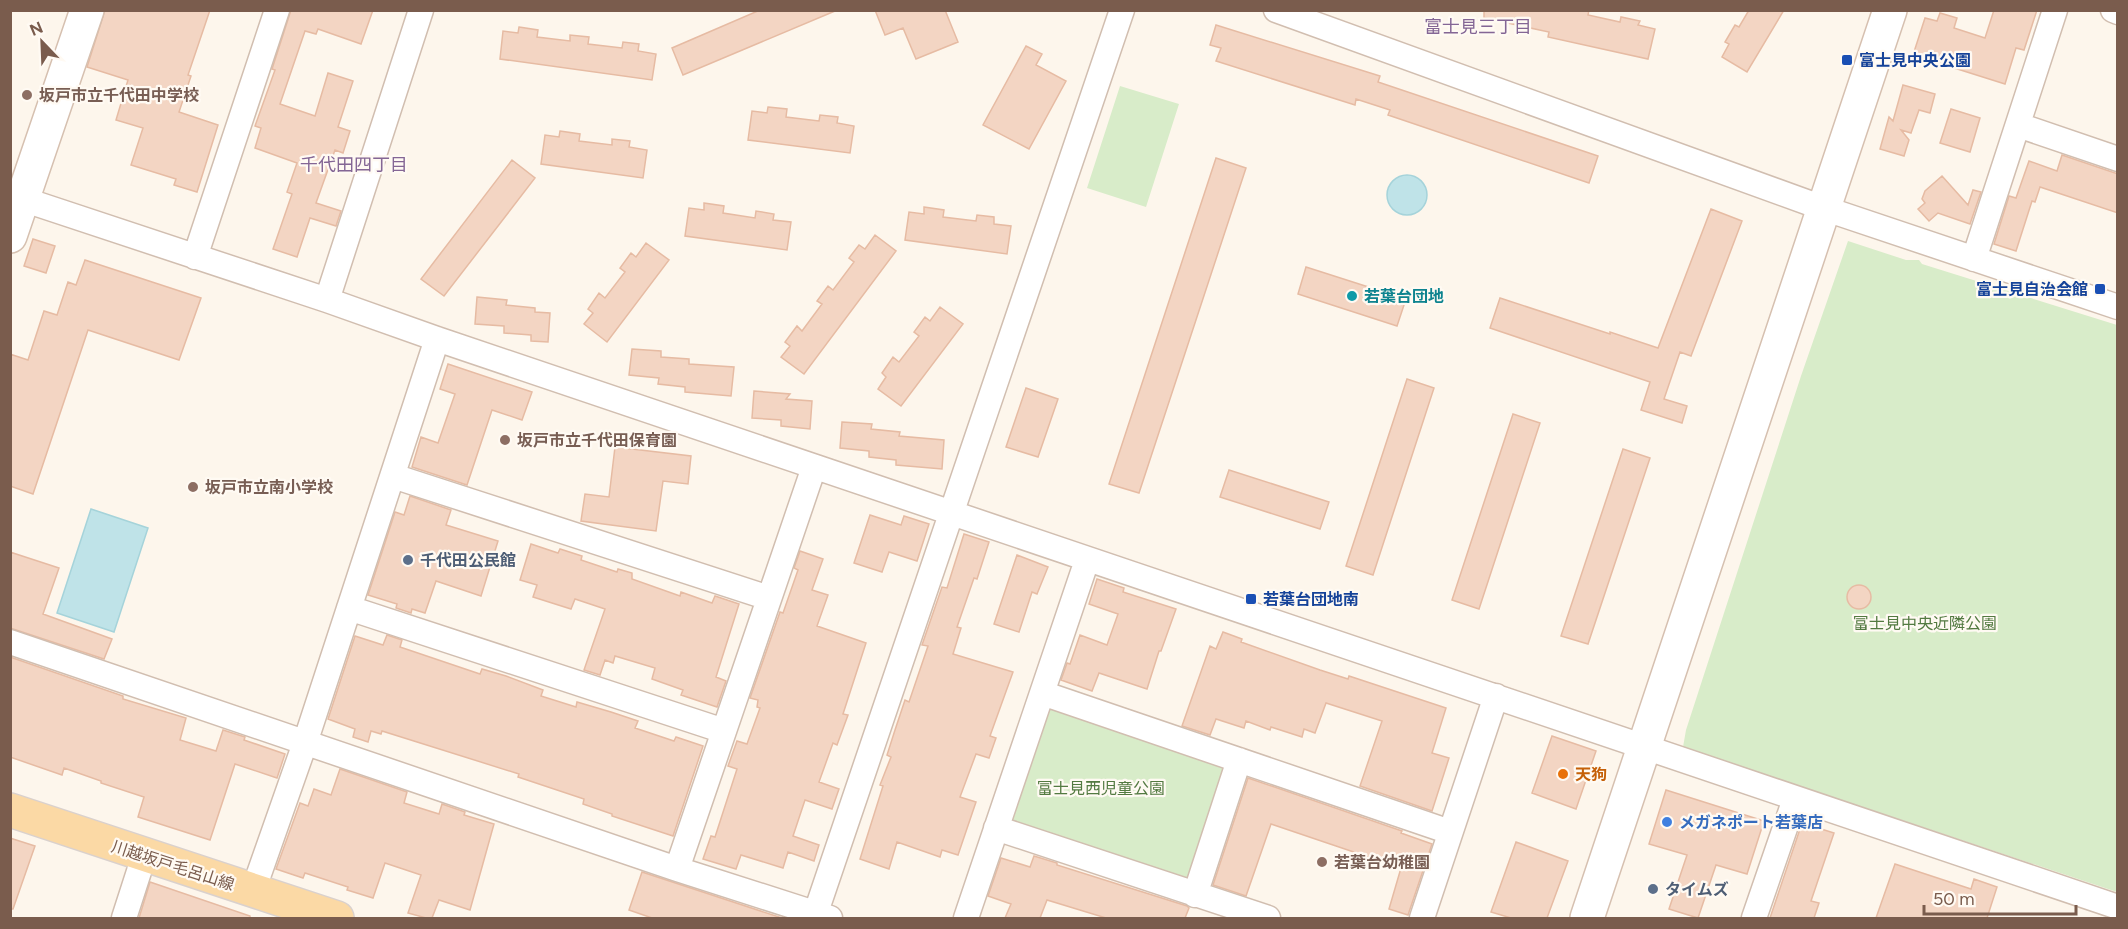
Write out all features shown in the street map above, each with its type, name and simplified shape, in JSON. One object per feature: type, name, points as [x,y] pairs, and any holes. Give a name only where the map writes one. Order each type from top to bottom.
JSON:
[{"type":"main road","name":"川越坂戸毛呂山線","points":[[10,810],[337,918]]},
{"type":"street","points":[[10,236],[17,198],[87,10]]},
{"type":"street","points":[[195,257],[277,10]]},
{"type":"street","points":[[327,300],[421,10]]},
{"type":"street","points":[[10,642],[820,917],[952,513],[1122,10]]},
{"type":"street","points":[[1276,10],[1823,208],[2118,307]]},
{"type":"street","points":[[1587,918],[1890,10]]},
{"type":"street","points":[[1974,259],[2055,10]]},
{"type":"street","points":[[2113,10],[2118,12]]},
{"type":"street","points":[[2018,125],[2118,159]]},
{"type":"street","points":[[17,198],[327,300],[1087,560],[2118,907]]},
{"type":"street","points":[[254,891],[305,743],[437,339]]},
{"type":"street","points":[[677,869],[814,466]]},
{"type":"street","points":[[393,476],[769,598]]},
{"type":"street","points":[[966,918],[1087,560]]},
{"type":"street","points":[[349,608],[724,731]]},
{"type":"street","points":[[1042,693],[1450,832]]},
{"type":"street","points":[[1422,918],[1496,696]]},
{"type":"street","points":[[1196,895],[1239,760]]},
{"type":"street","points":[[1754,918],[1795,799]]},
{"type":"street","points":[[996,828],[1268,918]]},
{"type":"street","points":[[124,918],[144,856]]},
{"type":"green space","points":[[1120,86],[1179,104],[1146,207],[1087,188]]},
{"type":"green space","name":"富士見中央近隣公園","points":[[1848,241],[1906,260],[1919,260],[1922,264],[2117,325],[2117,892],[1767,775],[1730,765],[1683,747],[1686,730],[1801,376]]},
{"type":"green space","name":"富士見西児童公園","points":[[1042,693],[1239,760],[1195,895],[996,828]]},
{"type":"water","points":[[1407,175],[1415,176],[1421,181],[1426,187],[1426,203],[1421,209],[1415,214],[1407,215],[1399,214],[1393,209],[1388,203],[1387,195],[1388,187],[1393,181],[1399,176]]},
{"type":"water","points":[[91,509],[148,528],[114,632],[57,613]]},
{"type":"building","points":[[105,10],[210,10],[188,75],[191,76],[179,112],[218,125],[197,192],[174,185],[176,179],[131,165],[143,128],[116,120],[128,80],[87,67]]},
{"type":"building","points":[[291,10],[373,10],[361,44],[318,29],[316,34],[305,31],[280,104],[315,116],[328,73],[353,81],[338,127],[350,131],[343,153],[335,150],[316,203],[341,211],[336,226],[310,218],[297,257],[273,249],[292,194],[287,192],[297,163],[255,148],[261,128],[255,126],[275,70],[272,69]]},
{"type":"building","points":[[760,10],[835,11],[683,75],[672,48]]},
{"type":"building","points":[[875,10],[945,10],[958,42],[916,59],[903,28],[885,35]]},
{"type":"building","points":[[1484,10],[1589,10],[1588,15],[1620,22],[1621,17],[1640,21],[1638,25],[1655,29],[1648,59],[1548,37],[1549,32],[1484,18]]},
{"type":"building","points":[[1749,10],[1784,10],[1747,72],[1722,57],[1729,44],[1725,42],[1735,25],[1739,27]]},
{"type":"building","points":[[1994,10],[2037,10],[2024,50],[2016,48],[2005,84],[1913,55],[1925,18],[1937,21],[1940,13],[1957,18],[1954,28],[1985,38]]},
{"type":"building","points":[[1216,25],[1380,76],[1378,82],[1598,156],[1589,183],[1388,115],[1390,110],[1356,99],[1355,105],[1216,61],[1221,48],[1210,45]]},
{"type":"building","points":[[519,27],[538,30],[537,37],[570,41],[570,35],[589,37],[588,44],[622,48],[623,42],[639,44],[638,51],[656,54],[652,80],[500,59],[503,31],[518,33]]},
{"type":"building","points":[[1026,46],[1042,54],[1036,65],[1066,81],[1029,149],[983,125]]},
{"type":"building","points":[[1903,85],[1935,94],[1930,113],[1919,110],[1911,133],[1901,130],[1909,140],[1904,156],[1880,149],[1889,117],[1893,121]]},
{"type":"building","points":[[768,107],[787,109],[786,117],[819,121],[820,115],[838,117],[837,123],[854,126],[850,153],[748,140],[752,111],[767,113]]},
{"type":"building","points":[[1951,109],[1980,118],[1970,152],[1940,143]]},
{"type":"building","points":[[560,131],[580,134],[579,141],[612,145],[612,139],[630,141],[629,147],[647,150],[643,178],[541,164],[545,135],[559,137]]},
{"type":"building","points":[[2062,155],[2118,174],[2118,213],[2040,187],[2035,202],[2032,201],[2016,251],[1994,244],[2009,196],[2016,198],[2029,161],[2057,171]]},
{"type":"building","points":[[1216,158],[1246,168],[1139,493],[1109,484]]},
{"type":"building","points":[[512,160],[535,178],[444,296],[421,279]]},
{"type":"building","points":[[1942,176],[1968,205],[1973,190],[1981,192],[1970,224],[1938,213],[1929,221],[1918,209],[1925,203],[1922,199],[1925,191]]},
{"type":"building","points":[[704,203],[724,206],[723,213],[755,218],[756,211],[774,214],[773,220],[791,222],[787,250],[685,236],[689,208],[704,210]]},
{"type":"building","points":[[924,207],[944,210],[943,217],[976,221],[977,215],[994,217],[994,224],[1011,226],[1007,254],[905,240],[909,212],[924,214]]},
{"type":"building","points":[[1711,209],[1742,221],[1691,356],[1680,352],[1664,399],[1687,406],[1682,423],[1641,410],[1650,382],[1490,328],[1500,298],[1658,348]]},
{"type":"building","points":[[875,235],[896,251],[804,374],[781,357],[790,346],[785,342],[797,326],[802,331],[822,304],[817,301],[828,286],[833,290],[854,262],[849,258],[859,245],[865,249]]},
{"type":"building","points":[[33,239],[55,246],[46,273],[24,266]]},
{"type":"building","points":[[646,243],[669,260],[607,342],[584,324],[593,313],[588,309],[599,293],[605,298],[625,272],[620,268],[631,253],[636,257]]},
{"type":"building","points":[[85,260],[201,298],[179,360],[88,330],[33,494],[10,486],[10,354],[28,360],[44,311],[57,315],[68,282],[76,285]]},
{"type":"building","name":"若葉台団地","points":[[1306,267],[1406,299],[1397,326],[1298,294]]},
{"type":"building","points":[[477,297],[507,300],[506,305],[535,308],[535,312],[550,313],[548,342],[531,341],[531,335],[504,333],[504,326],[475,324]]},
{"type":"building","points":[[940,307],[963,324],[901,406],[878,389],[886,377],[882,373],[893,357],[899,362],[919,336],[914,332],[925,317],[930,321]]},
{"type":"building","points":[[632,349],[661,351],[661,357],[689,359],[689,364],[734,367],[731,396],[685,392],[685,387],[658,384],[659,378],[629,375]]},
{"type":"building","points":[[448,364],[532,392],[522,420],[492,410],[467,485],[412,467],[421,437],[438,443],[455,394],[440,389]]},
{"type":"building","points":[[1407,379],[1434,388],[1373,575],[1346,566]]},
{"type":"building","points":[[1026,388],[1058,399],[1038,457],[1006,447]]},
{"type":"building","points":[[754,391],[790,394],[786,399],[812,401],[810,429],[781,426],[781,420],[752,418]]},
{"type":"building","points":[[1513,414],[1540,423],[1479,609],[1452,600]]},
{"type":"building","points":[[842,422],[872,424],[871,429],[900,432],[899,436],[944,440],[942,469],[896,465],[896,460],[869,457],[869,451],[840,448]]},
{"type":"building","points":[[615,447],[691,456],[688,484],[663,481],[656,531],[581,521],[585,494],[609,497]]},
{"type":"building","points":[[1623,449],[1650,458],[1588,644],[1561,636]]},
{"type":"building","points":[[1229,470],[1329,502],[1320,529],[1220,497]]},
{"type":"building","points":[[410,496],[451,510],[446,525],[498,541],[481,596],[436,581],[425,613],[412,609],[411,613],[396,608],[397,604],[368,595],[395,512],[404,515]]},
{"type":"building","points":[[870,515],[901,525],[904,516],[929,524],[917,561],[889,552],[882,572],[854,563]]},
{"type":"building","points":[[964,534],[989,542],[977,579],[974,578],[957,627],[961,628],[953,654],[1013,672],[990,736],[996,738],[989,758],[976,754],[960,797],[976,802],[958,855],[942,850],[940,857],[897,842],[889,869],[860,859],[883,786],[880,785],[891,757],[887,755],[905,700],[909,702],[928,646],[922,645],[942,587],[947,588]]},
{"type":"building","points":[[531,544],[558,553],[560,549],[582,556],[581,560],[617,572],[618,569],[632,573],[632,579],[680,596],[681,592],[712,603],[715,596],[739,604],[716,677],[726,681],[717,707],[681,695],[683,690],[652,679],[655,668],[615,656],[613,663],[605,660],[600,675],[584,670],[605,609],[575,599],[571,609],[533,597],[537,585],[520,580]]},
{"type":"building","points":[[800,551],[823,559],[812,590],[828,595],[817,626],[866,643],[843,714],[848,715],[837,745],[833,743],[819,782],[839,789],[832,809],[805,800],[793,836],[819,845],[814,861],[788,852],[783,868],[741,855],[736,869],[703,859],[711,836],[715,837],[737,769],[728,766],[737,741],[747,744],[760,708],[757,707],[758,700],[750,698],[780,612],[783,613],[798,570],[794,568]]},
{"type":"building","points":[[10,552],[59,568],[43,614],[112,639],[104,659],[10,628]]},
{"type":"building","points":[[1017,555],[1048,567],[1037,594],[1032,592],[1019,632],[994,624]]},
{"type":"building","points":[[1097,579],[1124,588],[1123,592],[1176,609],[1147,689],[1099,673],[1092,691],[1061,680],[1067,663],[1070,664],[1080,635],[1107,645],[1118,614],[1089,604]]},
{"type":"building","points":[[1859,585],[1868,588],[1871,597],[1868,606],[1859,609],[1850,606],[1847,597],[1850,588]]},
{"type":"building","points":[[1223,632],[1242,639],[1241,642],[1320,670],[1348,679],[1349,676],[1446,708],[1432,753],[1449,758],[1432,811],[1360,786],[1382,721],[1326,703],[1315,733],[1304,729],[1302,737],[1271,727],[1270,730],[1246,721],[1244,728],[1216,719],[1210,735],[1182,726],[1210,646],[1216,649]]},
{"type":"building","points":[[387,635],[402,640],[400,647],[480,674],[482,669],[506,676],[543,690],[541,696],[576,707],[577,702],[611,712],[638,721],[635,728],[674,741],[676,737],[703,746],[673,836],[612,816],[612,814],[583,804],[584,799],[518,777],[519,774],[382,731],[381,734],[371,731],[368,742],[353,737],[355,729],[328,719],[355,636],[383,645]]},
{"type":"building","points":[[10,657],[123,696],[123,699],[186,718],[180,740],[216,751],[223,730],[285,754],[277,778],[235,764],[210,840],[138,817],[144,797],[64,768],[62,775],[10,757]]},
{"type":"building","points":[[1552,736],[1596,751],[1576,809],[1532,793]]},
{"type":"building","points":[[340,769],[407,792],[404,803],[439,814],[442,804],[465,812],[464,815],[494,824],[470,910],[439,900],[432,918],[408,913],[421,875],[385,863],[373,898],[305,873],[303,878],[276,869],[300,803],[308,806],[314,789],[331,795]]},
{"type":"building","points":[[1248,778],[1402,831],[1401,833],[1432,844],[1408,915],[1389,909],[1401,868],[1271,824],[1246,896],[1213,885]]},
{"type":"building","points":[[1666,790],[1764,821],[1747,874],[1716,865],[1698,918],[1669,909],[1687,855],[1649,844]]},
{"type":"building","points":[[1802,823],[1834,833],[1811,901],[1819,903],[1814,918],[1770,918]]},
{"type":"building","points":[[10,838],[35,846],[13,909],[10,909]]},
{"type":"building","points":[[1516,842],[1568,861],[1547,918],[1511,918],[1491,912]]},
{"type":"building","points":[[1034,856],[1189,908],[1185,918],[1106,918],[1047,900],[1040,918],[1005,918],[1011,904],[988,896],[1001,858],[1030,867]]},
{"type":"building","points":[[1895,864],[1971,889],[1974,879],[1997,887],[1987,918],[1876,918]]},
{"type":"building","points":[[642,872],[782,918],[652,918],[629,910]]},
{"type":"building","points":[[150,882],[250,916],[250,918],[139,918]]},
{"type":"place","name":"富士見中央公園","points":[[1847,60]]},
{"type":"place","name":"坂戸市立千代田中学校","points":[[27,95]]},
{"type":"place","name":"富士見自治会館","points":[[2100,289]]},
{"type":"place","name":"若葉台団地","points":[[1352,296]]},
{"type":"place","name":"坂戸市立千代田保育園","points":[[505,440]]},
{"type":"place","name":"坂戸市立南小学校","points":[[193,487]]},
{"type":"place","name":"千代田公民館","points":[[408,560]]},
{"type":"place","name":"若葉台団地南","points":[[1251,599]]},
{"type":"place","name":"天狗","points":[[1563,774]]},
{"type":"place","name":"メガネポート若葉店","points":[[1667,822]]},
{"type":"place","name":"若葉台幼稚園","points":[[1322,862]]},
{"type":"place","name":"タイムズ","points":[[1653,889]]},
{"type":"district","name":"富士見三丁目","points":[[1478,27]]},
{"type":"district","name":"千代田四丁目","points":[[354,165]]}]
